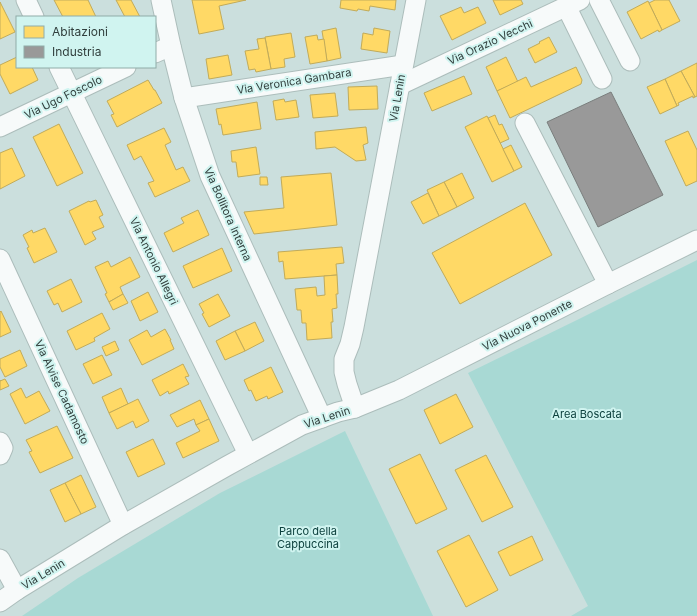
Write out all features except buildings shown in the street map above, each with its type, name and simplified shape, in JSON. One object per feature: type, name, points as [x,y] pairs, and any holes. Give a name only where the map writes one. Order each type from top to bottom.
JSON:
[{"type":"street","points":[[26,0],[34,16]]},
{"type":"street","name":"Via Bollitora Interna","points":[[161,0],[163,49],[184,98],[210,176],[322,418]]},
{"type":"street","name":"Via Lenin","points":[[0,602],[16,590],[123,525],[248,454],[302,425],[355,408],[344,372],[344,359],[354,328],[416,0]]},
{"type":"street","points":[[599,0],[630,61]]},
{"type":"street","points":[[573,3],[602,79]]},
{"type":"street","name":"Via Orazio Vecchi","points":[[400,85],[573,3]]},
{"type":"street","name":"Via Veronica Gambara","points":[[184,98],[404,64]]},
{"type":"street","name":"Via Antonio Allegri","points":[[60,68],[248,454]]},
{"type":"street","name":"Via Ugo Foscolo","points":[[0,128],[124,68]]},
{"type":"street","points":[[525,123],[608,284]]},
{"type":"street","name":"Via Nuova Ponente","points":[[355,408],[403,396],[608,284],[697,240]]},
{"type":"street","name":"Via Alvise Cadamosto","points":[[0,260],[123,525]]},
{"type":"street","points":[[0,442],[3,448],[0,455]]},
{"type":"street","points":[[0,559],[16,590]]},
{"type":"green space","name":"Area Boscata","points":[[697,260],[697,616],[571,616],[588,606],[468,373]]},
{"type":"green space","name":"Parco della Cappuccina","points":[[345,431],[433,616],[22,616],[78,578],[220,493]]}]
